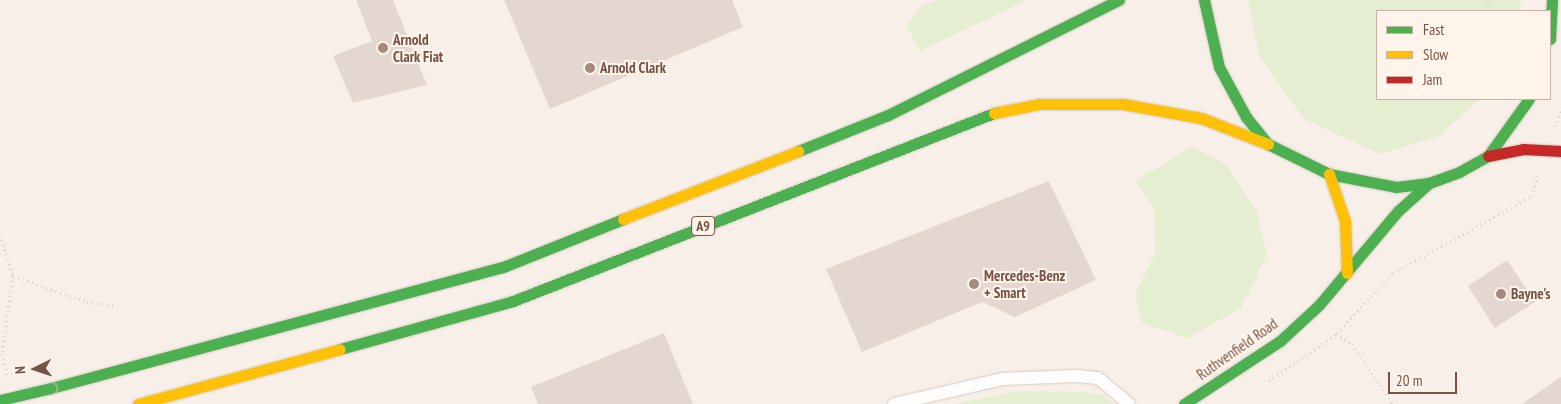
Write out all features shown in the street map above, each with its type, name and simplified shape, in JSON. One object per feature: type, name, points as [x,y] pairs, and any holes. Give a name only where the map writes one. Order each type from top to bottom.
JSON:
[{"type":"main road","name":"A9","points":[[0,400],[502,267],[888,115],[1119,0]]},
{"type":"main road","points":[[1204,0],[1228,90],[1268,144],[1329,174],[1387,186],[1428,183],[1488,156],[1545,150],[1561,151]]},
{"type":"main road","points":[[1551,20],[1552,0]]},
{"type":"main road","points":[[1488,156],[1528,100]]},
{"type":"main road","name":"A9","points":[[138,404],[513,301],[978,116],[1040,104],[1122,104],[1201,118],[1268,144]]},
{"type":"main road","points":[[1329,174],[1345,221],[1347,273]]},
{"type":"main road","name":"Ruthvenfield Road","points":[[1184,404],[1280,340],[1347,273],[1398,211],[1428,183]]},
{"type":"lane","points":[[894,404],[1002,379],[1076,376],[1098,378],[1129,404]]},
{"type":"path","points":[[1260,386],[1337,333],[1393,273],[1532,196],[1545,150],[1561,112]]},
{"type":"path","points":[[0,235],[13,276],[2,354],[8,379]]},
{"type":"path","points":[[13,276],[87,302],[115,305]]},
{"type":"path","points":[[1337,333],[1352,344],[1393,404]]},
{"type":"green space","points":[[936,0],[1027,0],[920,51],[907,25],[922,6]]},
{"type":"green space","points":[[1248,0],[1521,0],[1520,10],[1376,10],[1376,100],[1479,100],[1439,136],[1380,154],[1304,119],[1259,56]]},
{"type":"green space","points":[[1192,147],[1226,164],[1257,212],[1267,255],[1241,308],[1188,338],[1142,323],[1135,294],[1155,254],[1154,208],[1135,181]]},
{"type":"green space","points":[[1018,391],[1084,392],[1104,395],[1113,404],[952,404]]},
{"type":"building","name":"Arnold Clark Fiat","points":[[356,0],[393,0],[427,85],[353,103],[333,56],[372,41]]},
{"type":"building","name":"Arnold Clark","points":[[504,0],[732,0],[743,27],[550,109]]},
{"type":"building","points":[[1049,181],[1096,280],[1015,317],[982,302],[862,352],[826,269]]},
{"type":"building","name":"Bayne's","points":[[1507,260],[1535,302],[1495,328],[1468,286]]},
{"type":"building","points":[[664,333],[693,404],[538,404],[531,387]]},
{"type":"building","points":[[1561,377],[1561,404],[1522,404]]},
{"type":"traffic: fast","points":[[798,151],[888,115],[1119,0]]},
{"type":"traffic: fast","points":[[1204,0],[1219,67],[1246,117],[1268,144],[1329,174],[1396,187],[1429,183],[1459,172],[1488,156],[1528,100]]},
{"type":"traffic: fast","points":[[1551,20],[1552,0]]},
{"type":"traffic: fast","points":[[340,349],[513,301],[994,113]]},
{"type":"traffic: fast","points":[[1184,404],[1280,341],[1319,305],[1398,211],[1429,183]]},
{"type":"traffic: fast","points":[[51,388],[503,267],[623,219]]},
{"type":"traffic: fast","points":[[0,400],[51,388]]},
{"type":"traffic: slow","points":[[994,113],[1040,104],[1123,104],[1201,118],[1268,144]]},
{"type":"traffic: slow","points":[[623,219],[798,151]]},
{"type":"traffic: slow","points":[[1329,174],[1345,221],[1347,273]]},
{"type":"traffic: slow","points":[[138,404],[340,349]]},
{"type":"traffic: jam","points":[[1488,156],[1523,149],[1561,151]]},
{"type":"place","name":"Arnold Clark Fiat","points":[[383,48]]},
{"type":"place","name":"Arnold Clark","points":[[590,68]]},
{"type":"place","name":"Mercedes-Benz + Smart","points":[[974,284]]},
{"type":"place","name":"Bayne's","points":[[1501,294]]}]
